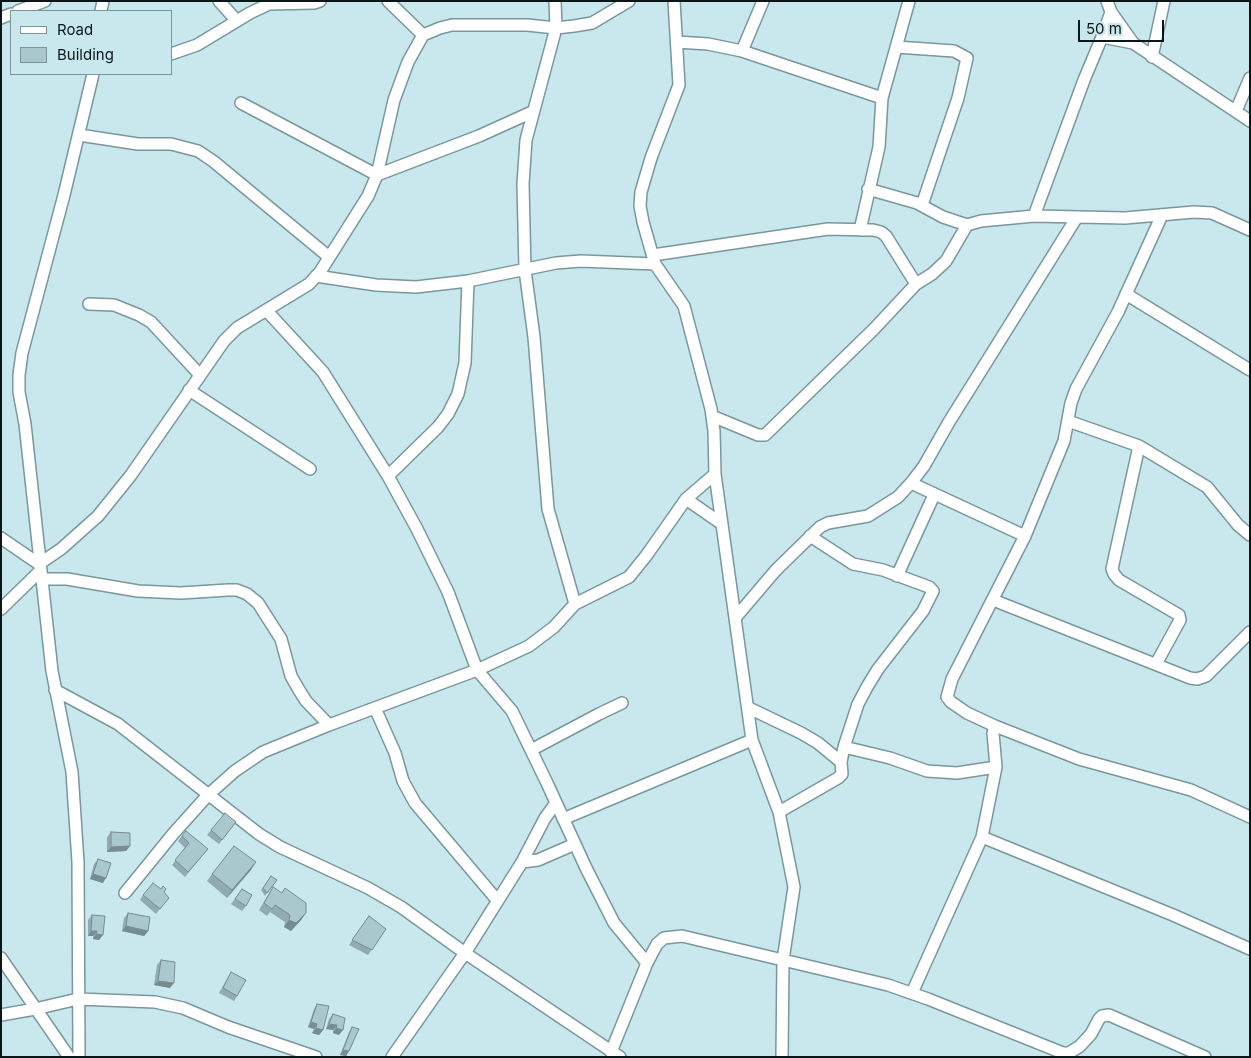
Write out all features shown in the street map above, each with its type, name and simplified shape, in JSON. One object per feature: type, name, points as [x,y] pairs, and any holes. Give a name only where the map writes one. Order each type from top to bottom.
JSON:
[{"type":"street","points":[[21,10],[45,1]]},
{"type":"street","points":[[219,1],[237,21]]},
{"type":"street","points":[[172,54],[197,45],[269,4],[314,3],[320,1]]},
{"type":"street","points":[[388,1],[423,35]]},
{"type":"street","points":[[556,1],[556,28],[526,140],[523,184],[525,270],[534,337],[548,509],[575,604]]},
{"type":"street","points":[[1,609],[98,516],[136,468],[224,341],[237,328],[308,284],[316,276],[368,196],[377,175],[394,100],[408,62],[423,35],[452,25],[528,24],[556,28],[592,22],[629,1]]},
{"type":"street","points":[[674,1],[679,85],[651,158],[641,192],[640,206],[654,259],[684,306],[712,416],[715,474],[752,740],[779,812],[794,888],[783,960],[782,1057]]},
{"type":"street","points":[[742,52],[762,1]]},
{"type":"street","points":[[860,230],[879,146],[882,98],[909,1]]},
{"type":"street","points":[[1152,57],[1164,1]]},
{"type":"street","points":[[1034,216],[1084,80],[1102,38],[1109,7]]},
{"type":"street","points":[[1109,7],[1133,43],[1250,121]]},
{"type":"street","points":[[1102,38],[1133,43]]},
{"type":"street","points":[[677,42],[708,44],[742,52],[882,98]]},
{"type":"street","points":[[896,47],[954,52],[967,58],[958,98],[922,205]]},
{"type":"street","points":[[79,1057],[78,862],[72,772],[55,690],[40,571],[25,424],[19,392],[19,376],[22,354],[79,136],[93,75]]},
{"type":"street","points":[[1236,111],[1250,78]]},
{"type":"street","points":[[240,103],[377,175],[479,136],[532,112]]},
{"type":"street","points":[[79,136],[138,144],[170,144],[198,151],[213,161],[329,257]]},
{"type":"street","points":[[868,189],[922,205],[943,217],[967,225],[981,221],[1034,216],[1125,218],[1194,212],[1212,213],[1250,230]]},
{"type":"street","points":[[1162,214],[1126,294],[1076,389],[1064,440],[1025,536],[952,679],[947,697],[951,702],[967,712],[995,726],[1079,759],[1191,790],[1250,817]]},
{"type":"street","points":[[736,617],[776,570],[820,527],[828,523],[868,516],[898,497],[911,483],[924,466],[949,422],[1077,217]]},
{"type":"street","points":[[712,416],[758,435],[765,435],[874,329],[916,284],[932,274],[946,261],[967,225]]},
{"type":"street","points":[[316,276],[376,285],[416,287],[468,281],[556,263],[654,259],[828,229],[881,232],[886,236],[916,284]]},
{"type":"street","points":[[388,476],[438,427],[448,414],[458,394],[464,363],[468,281]]},
{"type":"street","points":[[1126,294],[1250,370]]},
{"type":"street","points":[[89,304],[114,305],[139,314],[151,322],[200,374]]},
{"type":"street","points":[[266,310],[324,372],[388,476],[448,592],[478,670],[512,712],[614,923],[647,963]]},
{"type":"street","points":[[189,390],[310,468]]},
{"type":"street","points":[[1068,421],[1139,446],[1207,488],[1238,525],[1250,534]]},
{"type":"street","points":[[1139,446],[1112,569],[1120,580],[1179,615],[1180,620],[1156,664]]},
{"type":"street","points":[[125,892],[172,834],[208,795],[235,771],[263,752],[328,725],[478,670],[529,646],[554,627],[575,604],[629,577],[686,499],[715,474]]},
{"type":"street","points":[[911,483],[1025,536]]},
{"type":"street","points":[[897,576],[934,495]]},
{"type":"street","points":[[686,499],[722,524]]},
{"type":"street","points":[[779,812],[842,774],[841,762],[844,747],[858,704],[878,669],[923,611],[933,591],[929,587],[876,568],[853,564],[810,536]]},
{"type":"street","points":[[1,538],[40,571],[67,579],[138,590],[181,593],[237,590],[247,594],[258,603],[281,639],[291,676],[306,702],[328,725]]},
{"type":"street","points":[[994,600],[1190,678],[1206,676],[1250,632]]},
{"type":"street","points":[[55,690],[118,724],[258,834],[280,847],[368,888],[402,907],[615,1054],[647,963],[658,944],[664,938],[682,936],[888,985],[1062,1053],[1069,1053],[1080,1046],[1091,1034],[1102,1016],[1109,1015],[1182,1045],[1205,1057]]},
{"type":"street","points":[[532,750],[622,703]]},
{"type":"street","points":[[375,708],[395,753],[403,780],[415,803],[497,900]]},
{"type":"street","points":[[749,708],[801,733],[818,743],[841,762]]},
{"type":"street","points":[[912,993],[982,837],[996,767],[993,733],[995,726]]},
{"type":"street","points":[[563,819],[752,740]]},
{"type":"street","points":[[844,747],[890,758],[927,771],[957,773],[996,767]]},
{"type":"street","points":[[392,1057],[465,952],[522,862],[545,818],[556,803]]},
{"type":"street","points":[[982,837],[1173,915],[1250,949]]},
{"type":"street","points":[[522,862],[538,860],[575,844]]},
{"type":"street","points":[[1,958],[69,1057]]},
{"type":"street","points":[[1,1015],[78,999],[156,1002],[183,1008],[228,1027],[316,1057]]},
{"type":"street","points":[[1177,1057],[1182,1045]]},
{"type":"building","points":[[225,813],[236,822],[222,840],[211,830]]},
{"type":"building","points":[[186,831],[208,849],[188,872],[175,860],[189,843],[182,836]]},
{"type":"building","points":[[111,832],[130,833],[130,846],[111,847]]},
{"type":"building","points":[[234,846],[256,862],[232,890],[212,874]]},
{"type":"building","points":[[98,859],[111,863],[106,878],[93,874]]},
{"type":"building","points":[[271,876],[277,880],[267,893],[263,888]]},
{"type":"building","points":[[153,883],[161,889],[163,886],[166,889],[164,892],[169,898],[160,909],[143,895]]},
{"type":"building","points":[[273,887],[282,893],[285,888],[306,903],[306,913],[296,923],[289,920],[290,915],[275,905],[272,909],[264,903]]},
{"type":"building","points":[[242,889],[252,895],[246,906],[235,899]]},
{"type":"building","points":[[128,913],[150,917],[148,931],[126,926]]},
{"type":"building","points":[[92,915],[105,916],[103,935],[96,934],[97,931],[91,931]]},
{"type":"building","points":[[369,916],[386,929],[372,950],[352,940]]},
{"type":"building","points":[[161,960],[175,962],[174,983],[158,981]]},
{"type":"building","points":[[231,972],[246,980],[237,996],[223,988]]},
{"type":"building","points":[[317,1004],[329,1006],[323,1030],[316,1028],[317,1024],[311,1022]]},
{"type":"building","points":[[333,1014],[345,1018],[343,1030],[336,1028],[337,1025],[329,1024]]},
{"type":"building","points":[[352,1027],[359,1029],[349,1051],[343,1050]]}]
